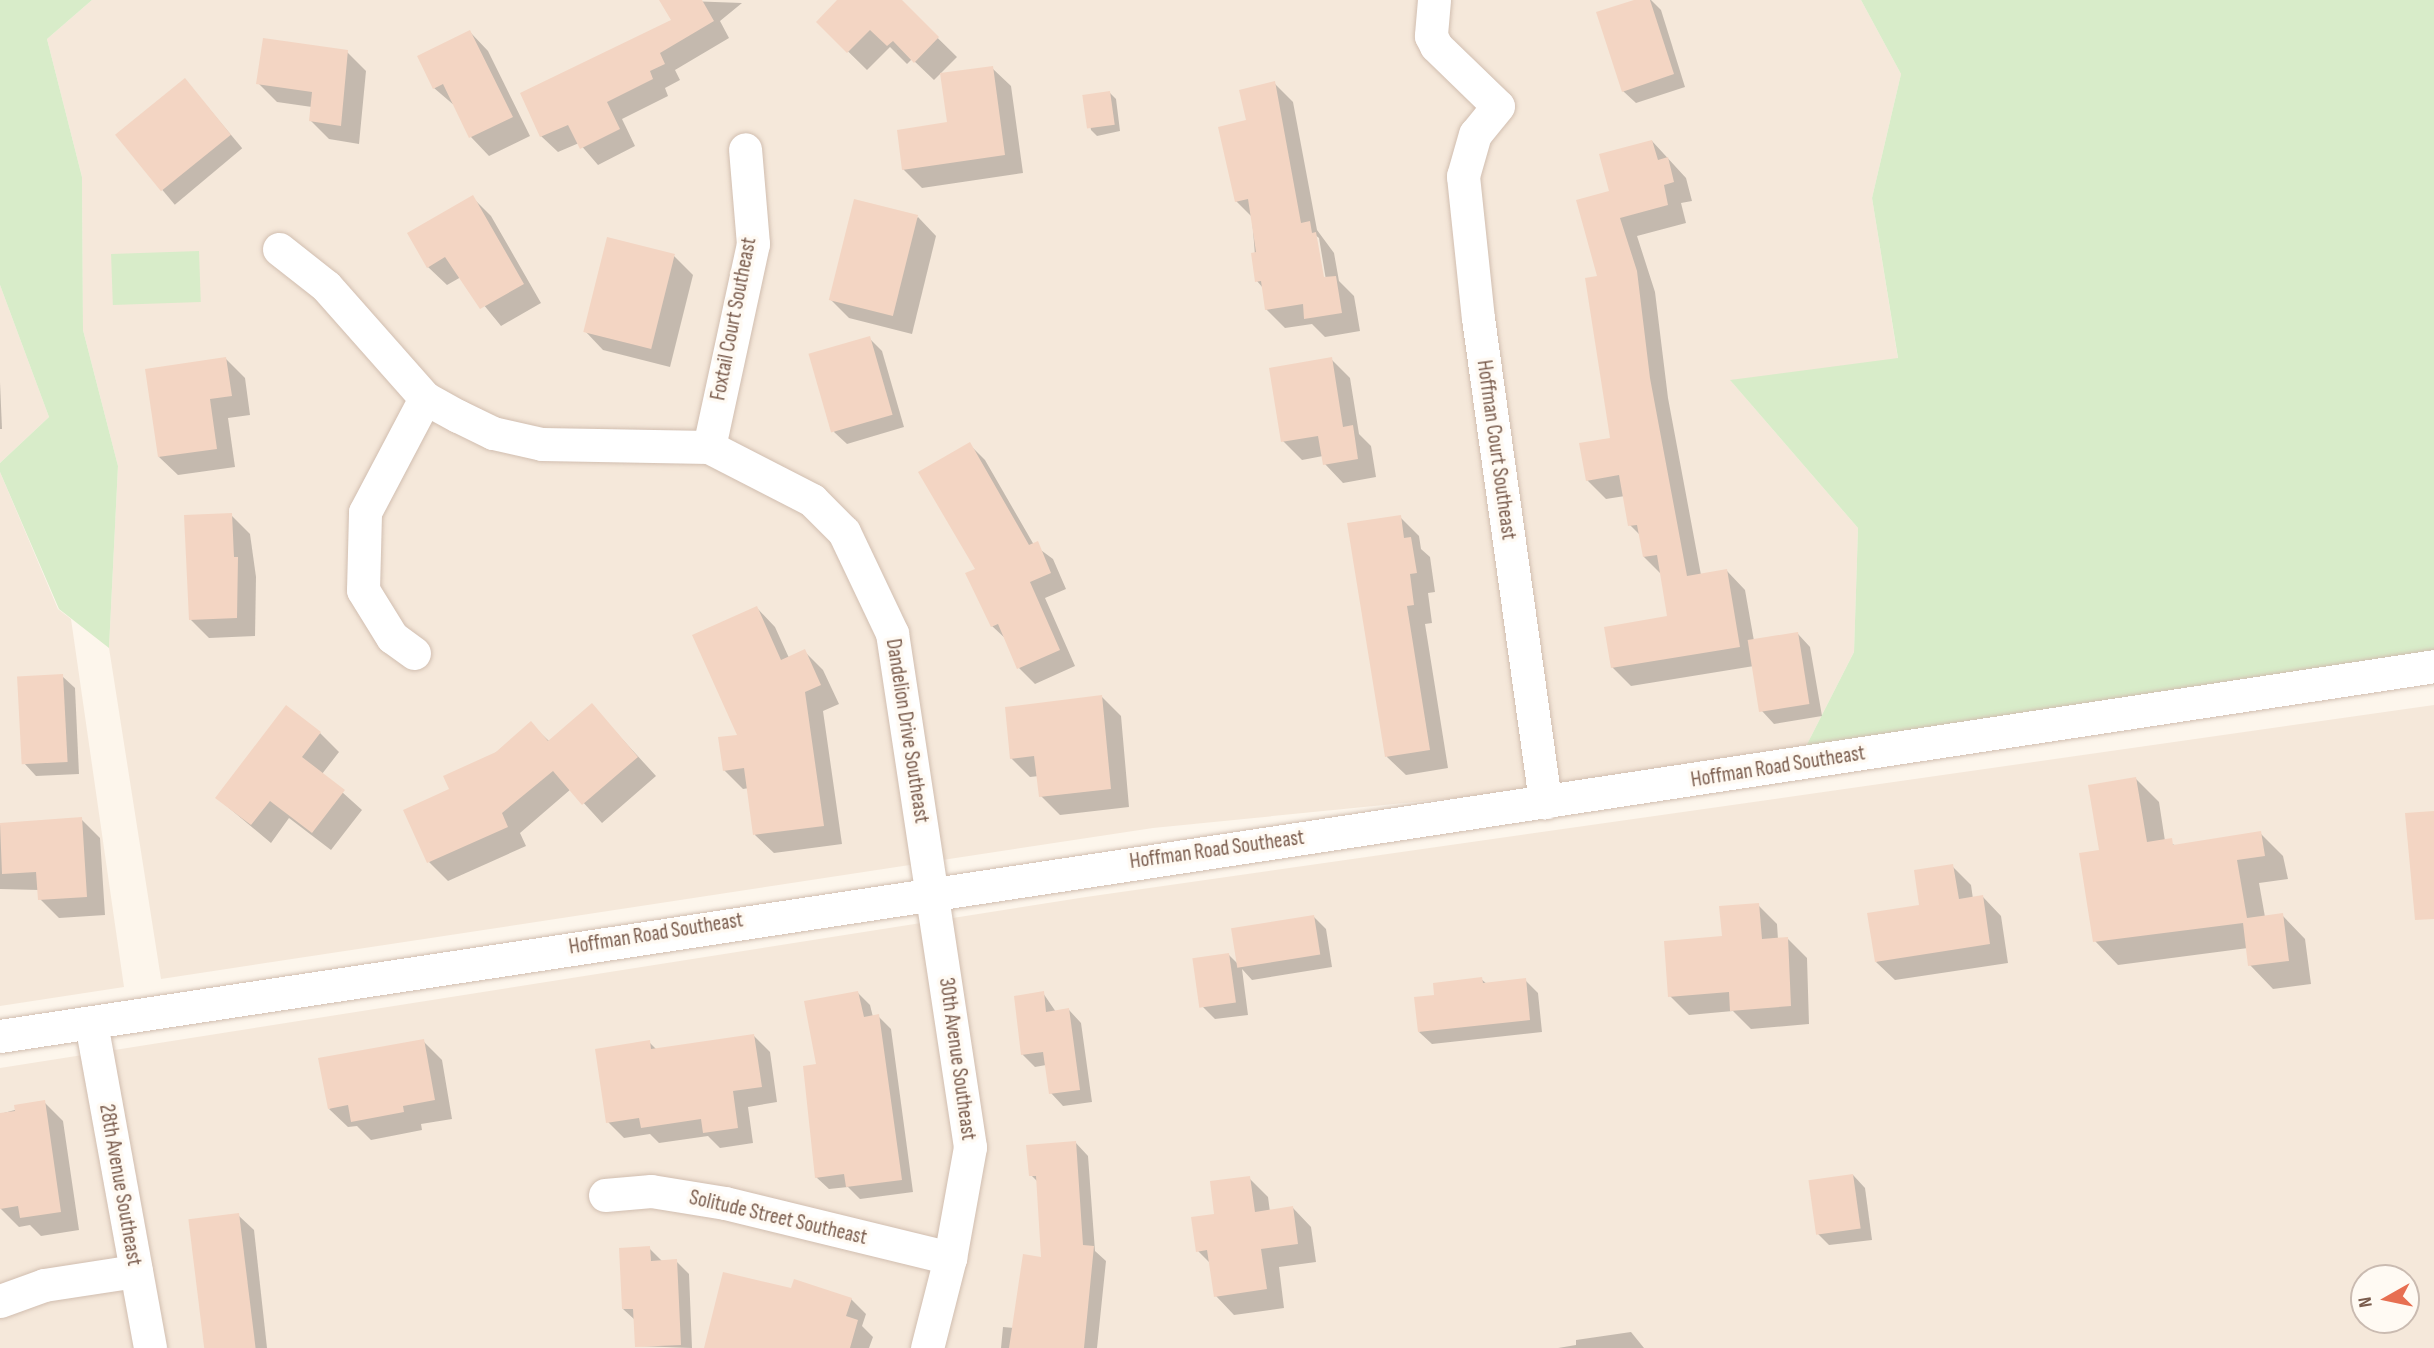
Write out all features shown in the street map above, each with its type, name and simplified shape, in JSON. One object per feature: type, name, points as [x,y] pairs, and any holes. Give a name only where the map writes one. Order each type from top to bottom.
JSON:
[{"type":"street","name":"Hoffman Court Southeast","points":[[1434,0],[1431,36],[1436,46],[1498,106],[1475,134],[1463,176],[1478,318],[1545,802]]},
{"type":"street","name":"Foxtail Court Southeast","points":[[709,447],[753,244],[745,149]]},
{"type":"street","name":"Dandelion Drive Southeast","points":[[279,249],[326,286],[425,398],[494,433],[542,444],[709,447],[812,499],[844,532],[864,567],[892,633],[933,891]]},
{"type":"street","points":[[414,653],[392,636],[363,590],[365,512],[425,398]]},
{"type":"street","name":"Hoffman Road Southeast","points":[[0,1036],[933,891],[1545,802],[2434,666]]},
{"type":"street","name":"30th Avenue Southeast","points":[[927,1348],[950,1258],[970,1147],[933,891]]},
{"type":"street","name":"28th Avenue Southeast","points":[[91,1023],[150,1348]]},
{"type":"street","name":"Solitude Street Southeast","points":[[605,1195],[650,1191],[724,1203],[950,1258]]},
{"type":"street","points":[[0,1301],[44,1284],[136,1271]]},
{"type":"shaded area","points":[[92,0],[1861,0],[1901,74],[1872,198],[1898,359],[1731,381],[1858,528],[1854,652],[1797,764],[1153,828],[161,979],[109,648],[118,466],[83,330],[82,177],[47,39]]},
{"type":"shaded area","points":[[0,285],[49,417],[0,463]]},
{"type":"shaded area","points":[[0,472],[58,609],[71,619],[124,987],[0,1006]]},
{"type":"shaded area","points":[[2434,705],[2434,1348],[0,1348],[0,1068],[1086,897]]},
{"type":"green space","points":[[0,0],[92,0],[47,39],[82,177],[83,330],[118,466],[109,648],[59,609],[0,472],[0,463],[49,417],[0,285]]},
{"type":"green space","points":[[1861,0],[2434,0],[2434,666],[1797,764],[1854,652],[1858,528],[1730,380],[1898,358],[1872,198],[1901,74]]},
{"type":"green space","points":[[199,251],[201,302],[113,305],[111,254]]},
{"type":"building","points":[[659,0],[702,0],[714,21],[660,53],[665,64],[650,71],[653,79],[607,102],[620,129],[580,149],[568,125],[540,137],[520,93],[671,20]]},
{"type":"building","points":[[837,0],[902,0],[939,37],[914,63],[893,41],[887,46],[870,30],[847,53],[816,22]]},
{"type":"building","points":[[1634,0],[1650,0],[1674,74],[1622,92],[1596,12]]},
{"type":"building","points":[[470,30],[513,117],[469,138],[443,84],[433,89],[417,56]]},
{"type":"building","points":[[263,38],[348,50],[341,126],[309,121],[312,92],[256,84]]},
{"type":"building","points":[[993,66],[1005,155],[902,170],[897,130],[947,122],[940,73]]},
{"type":"building","points":[[185,78],[231,135],[161,191],[115,135]]},
{"type":"building","points":[[1275,81],[1301,223],[1310,221],[1312,233],[1316,232],[1324,277],[1336,276],[1342,313],[1304,319],[1303,304],[1265,310],[1261,281],[1255,282],[1251,253],[1256,252],[1248,199],[1235,202],[1218,127],[1246,120],[1239,90]]},
{"type":"building","points":[[1110,91],[1115,125],[1087,129],[1082,95]]},
{"type":"building","points":[[1652,140],[1658,160],[1668,157],[1674,182],[1664,185],[1668,205],[1620,218],[1637,271],[1650,378],[1687,576],[1727,569],[1740,647],[1611,668],[1604,627],[1667,616],[1657,555],[1643,557],[1637,525],[1628,526],[1619,475],[1586,481],[1579,443],[1610,438],[1585,278],[1597,276],[1576,200],[1609,191],[1599,154]]},
{"type":"building","points":[[473,195],[524,284],[480,309],[445,257],[427,268],[407,233]]},
{"type":"building","points":[[854,199],[918,215],[893,316],[829,300]]},
{"type":"building","points":[[607,237],[675,254],[651,349],[583,332]]},
{"type":"building","points":[[870,336],[893,415],[831,432],[808,354]]},
{"type":"building","points":[[226,357],[232,396],[210,399],[217,449],[158,457],[145,369]]},
{"type":"building","points":[[1332,357],[1343,427],[1353,425],[1358,459],[1323,465],[1318,436],[1281,442],[1269,368]]},
{"type":"building","points":[[970,442],[1029,545],[1038,541],[1051,573],[1030,582],[1060,650],[1017,669],[998,624],[991,627],[965,573],[975,569],[918,472]]},
{"type":"building","points":[[232,513],[234,557],[238,557],[237,618],[189,620],[184,515]]},
{"type":"building","points":[[1401,515],[1404,538],[1411,537],[1417,573],[1410,574],[1414,605],[1407,606],[1430,750],[1385,757],[1347,523]]},
{"type":"building","points":[[757,606],[781,660],[805,649],[821,685],[805,692],[824,826],[753,835],[744,768],[723,771],[718,737],[737,735],[692,635]]},
{"type":"building","points":[[1798,632],[1809,704],[1759,712],[1748,640]]},
{"type":"building","points":[[63,674],[68,762],[22,764],[17,676]]},
{"type":"building","points":[[1102,695],[1111,789],[1039,797],[1034,756],[1010,759],[1005,707]]},
{"type":"building","points":[[592,703],[638,757],[582,805],[553,771],[502,813],[508,827],[427,863],[403,810],[449,789],[443,776],[496,752],[531,721],[548,741]]},
{"type":"building","points":[[286,705],[321,732],[302,757],[345,790],[312,833],[270,801],[251,825],[215,798]]},
{"type":"building","points":[[2136,777],[2147,842],[2172,838],[2173,845],[2261,831],[2265,856],[2237,860],[2247,918],[2283,913],[2289,961],[2248,966],[2243,923],[2093,942],[2079,853],[2099,850],[2088,785]]},
{"type":"building","points":[[2434,811],[2434,919],[2415,920],[2405,813]]},
{"type":"building","points":[[82,817],[87,897],[38,900],[36,872],[2,874],[0,823]]},
{"type":"building","points":[[1953,864],[1959,899],[1983,895],[1990,944],[1875,962],[1867,913],[1919,905],[1914,870]]},
{"type":"building","points":[[1759,903],[1762,939],[1788,937],[1791,1006],[1730,1011],[1729,992],[1668,997],[1664,941],[1722,936],[1719,906]]},
{"type":"building","points":[[1314,915],[1320,955],[1237,968],[1231,928]]},
{"type":"building","points":[[1229,953],[1236,1003],[1199,1008],[1192,958]]},
{"type":"building","points":[[1482,977],[1483,983],[1526,978],[1530,1020],[1418,1032],[1414,997],[1434,995],[1433,983]]},
{"type":"building","points":[[858,991],[864,1017],[879,1014],[902,1180],[846,1187],[844,1174],[815,1178],[803,1066],[816,1064],[804,1001]]},
{"type":"building","points":[[1044,991],[1046,1012],[1069,1008],[1080,1090],[1049,1094],[1043,1052],[1021,1055],[1014,996]]},
{"type":"building","points":[[754,1034],[762,1087],[733,1091],[738,1128],[703,1133],[701,1119],[641,1128],[639,1118],[606,1123],[595,1049],[650,1040],[651,1049]]},
{"type":"building","points":[[424,1039],[435,1100],[403,1106],[404,1112],[351,1122],[348,1105],[328,1109],[318,1058]]},
{"type":"building","points":[[45,1100],[61,1212],[20,1218],[18,1206],[0,1209],[0,1113],[15,1111],[14,1105]]},
{"type":"building","points":[[1076,1141],[1083,1245],[1094,1246],[1084,1348],[1009,1348],[1023,1254],[1041,1257],[1036,1176],[1029,1176],[1026,1145]]},
{"type":"building","points":[[1853,1174],[1861,1228],[1816,1235],[1808,1180]]},
{"type":"building","points":[[1250,1176],[1255,1212],[1293,1206],[1298,1244],[1261,1249],[1267,1289],[1214,1297],[1207,1250],[1196,1252],[1191,1217],[1214,1214],[1210,1181]]},
{"type":"building","points":[[239,1213],[256,1348],[204,1348],[188,1219]]},
{"type":"building","points":[[650,1246],[651,1261],[677,1259],[681,1345],[635,1347],[633,1309],[622,1309],[619,1248]]},
{"type":"building","points":[[723,1272],[791,1288],[794,1279],[852,1298],[846,1316],[858,1320],[850,1348],[704,1348]]}]
